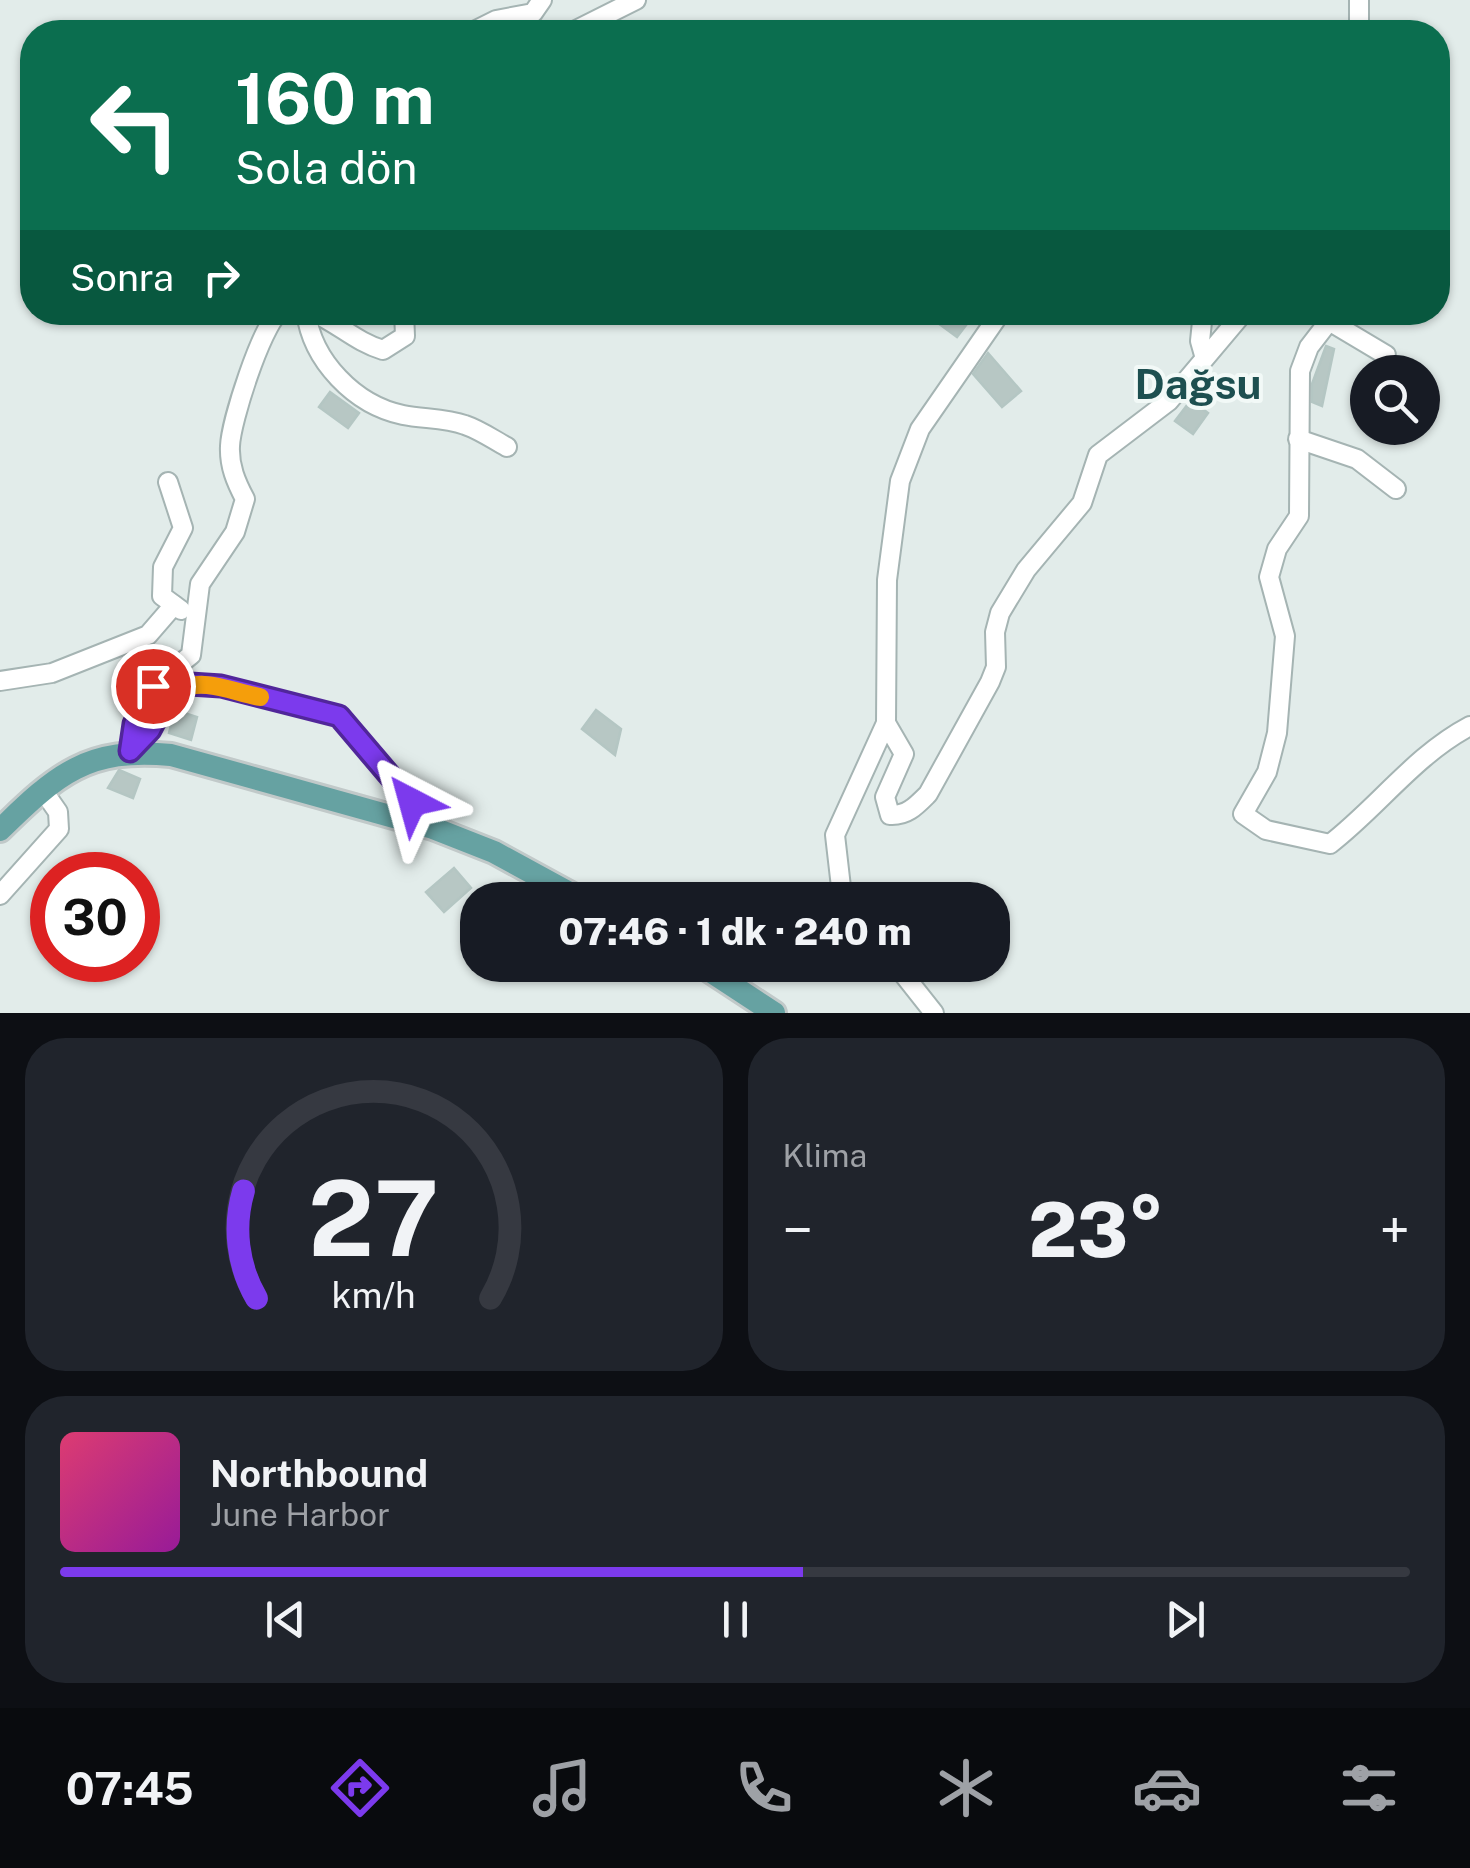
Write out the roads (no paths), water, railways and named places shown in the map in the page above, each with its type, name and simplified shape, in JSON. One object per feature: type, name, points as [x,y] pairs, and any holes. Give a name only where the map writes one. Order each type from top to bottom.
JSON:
[{"type":"main road","points":[[0,830],[42,789],[82,762],[130,751],[171,755],[434,828],[494,852],[549,882]]},
{"type":"main road","points":[[727,982],[774,1013]]},
{"type":"street","points":[[496,20],[533,13],[542,0]]},
{"type":"street","points":[[596,20],[636,0]]},
{"type":"street","points":[[130,751],[134,724],[153,686],[190,656],[200,584],[236,532],[246,499],[233,476],[230,444],[259,349],[272,325]]},
{"type":"street","points":[[308,325],[339,381],[356,395],[398,414],[464,424],[507,448]]},
{"type":"street","points":[[338,325],[360,343],[382,350],[406,336],[405,325]]},
{"type":"street","points":[[840,882],[835,834],[886,723],[887,580],[900,482],[920,429],[992,325]]},
{"type":"street","points":[[1202,325],[1204,355]]},
{"type":"street","points":[[886,723],[904,754],[885,797],[890,815],[898,816],[913,810],[928,794],[990,682],[996,666],[995,632],[1000,612],[1026,570],[1076,514],[1098,455],[1169,401],[1232,325]]},
{"type":"street","points":[[1327,325],[1309,347],[1300,371],[1300,516],[1277,549],[1269,577],[1285,636],[1277,733],[1267,772],[1247,803],[1245,818],[1300,841],[1330,844],[1360,821],[1396,780],[1470,726]]},
{"type":"street","points":[[1344,325],[1386,355]]},
{"type":"street","points":[[1298,440],[1357,459],[1396,489]]},
{"type":"street","points":[[168,482],[182,528],[164,567],[162,596],[196,620]]},
{"type":"street","points":[[0,681],[52,673],[148,635],[174,605]]},
{"type":"street","points":[[130,751],[150,730],[169,694],[190,684],[221,686],[305,707],[339,716],[434,828]]},
{"type":"street","points":[[0,895],[59,828],[58,812],[42,789]]},
{"type":"street","points":[[909,982],[934,1013]]},
{"type":"district","name":"Dağsu","points":[[1198,384]]}]
